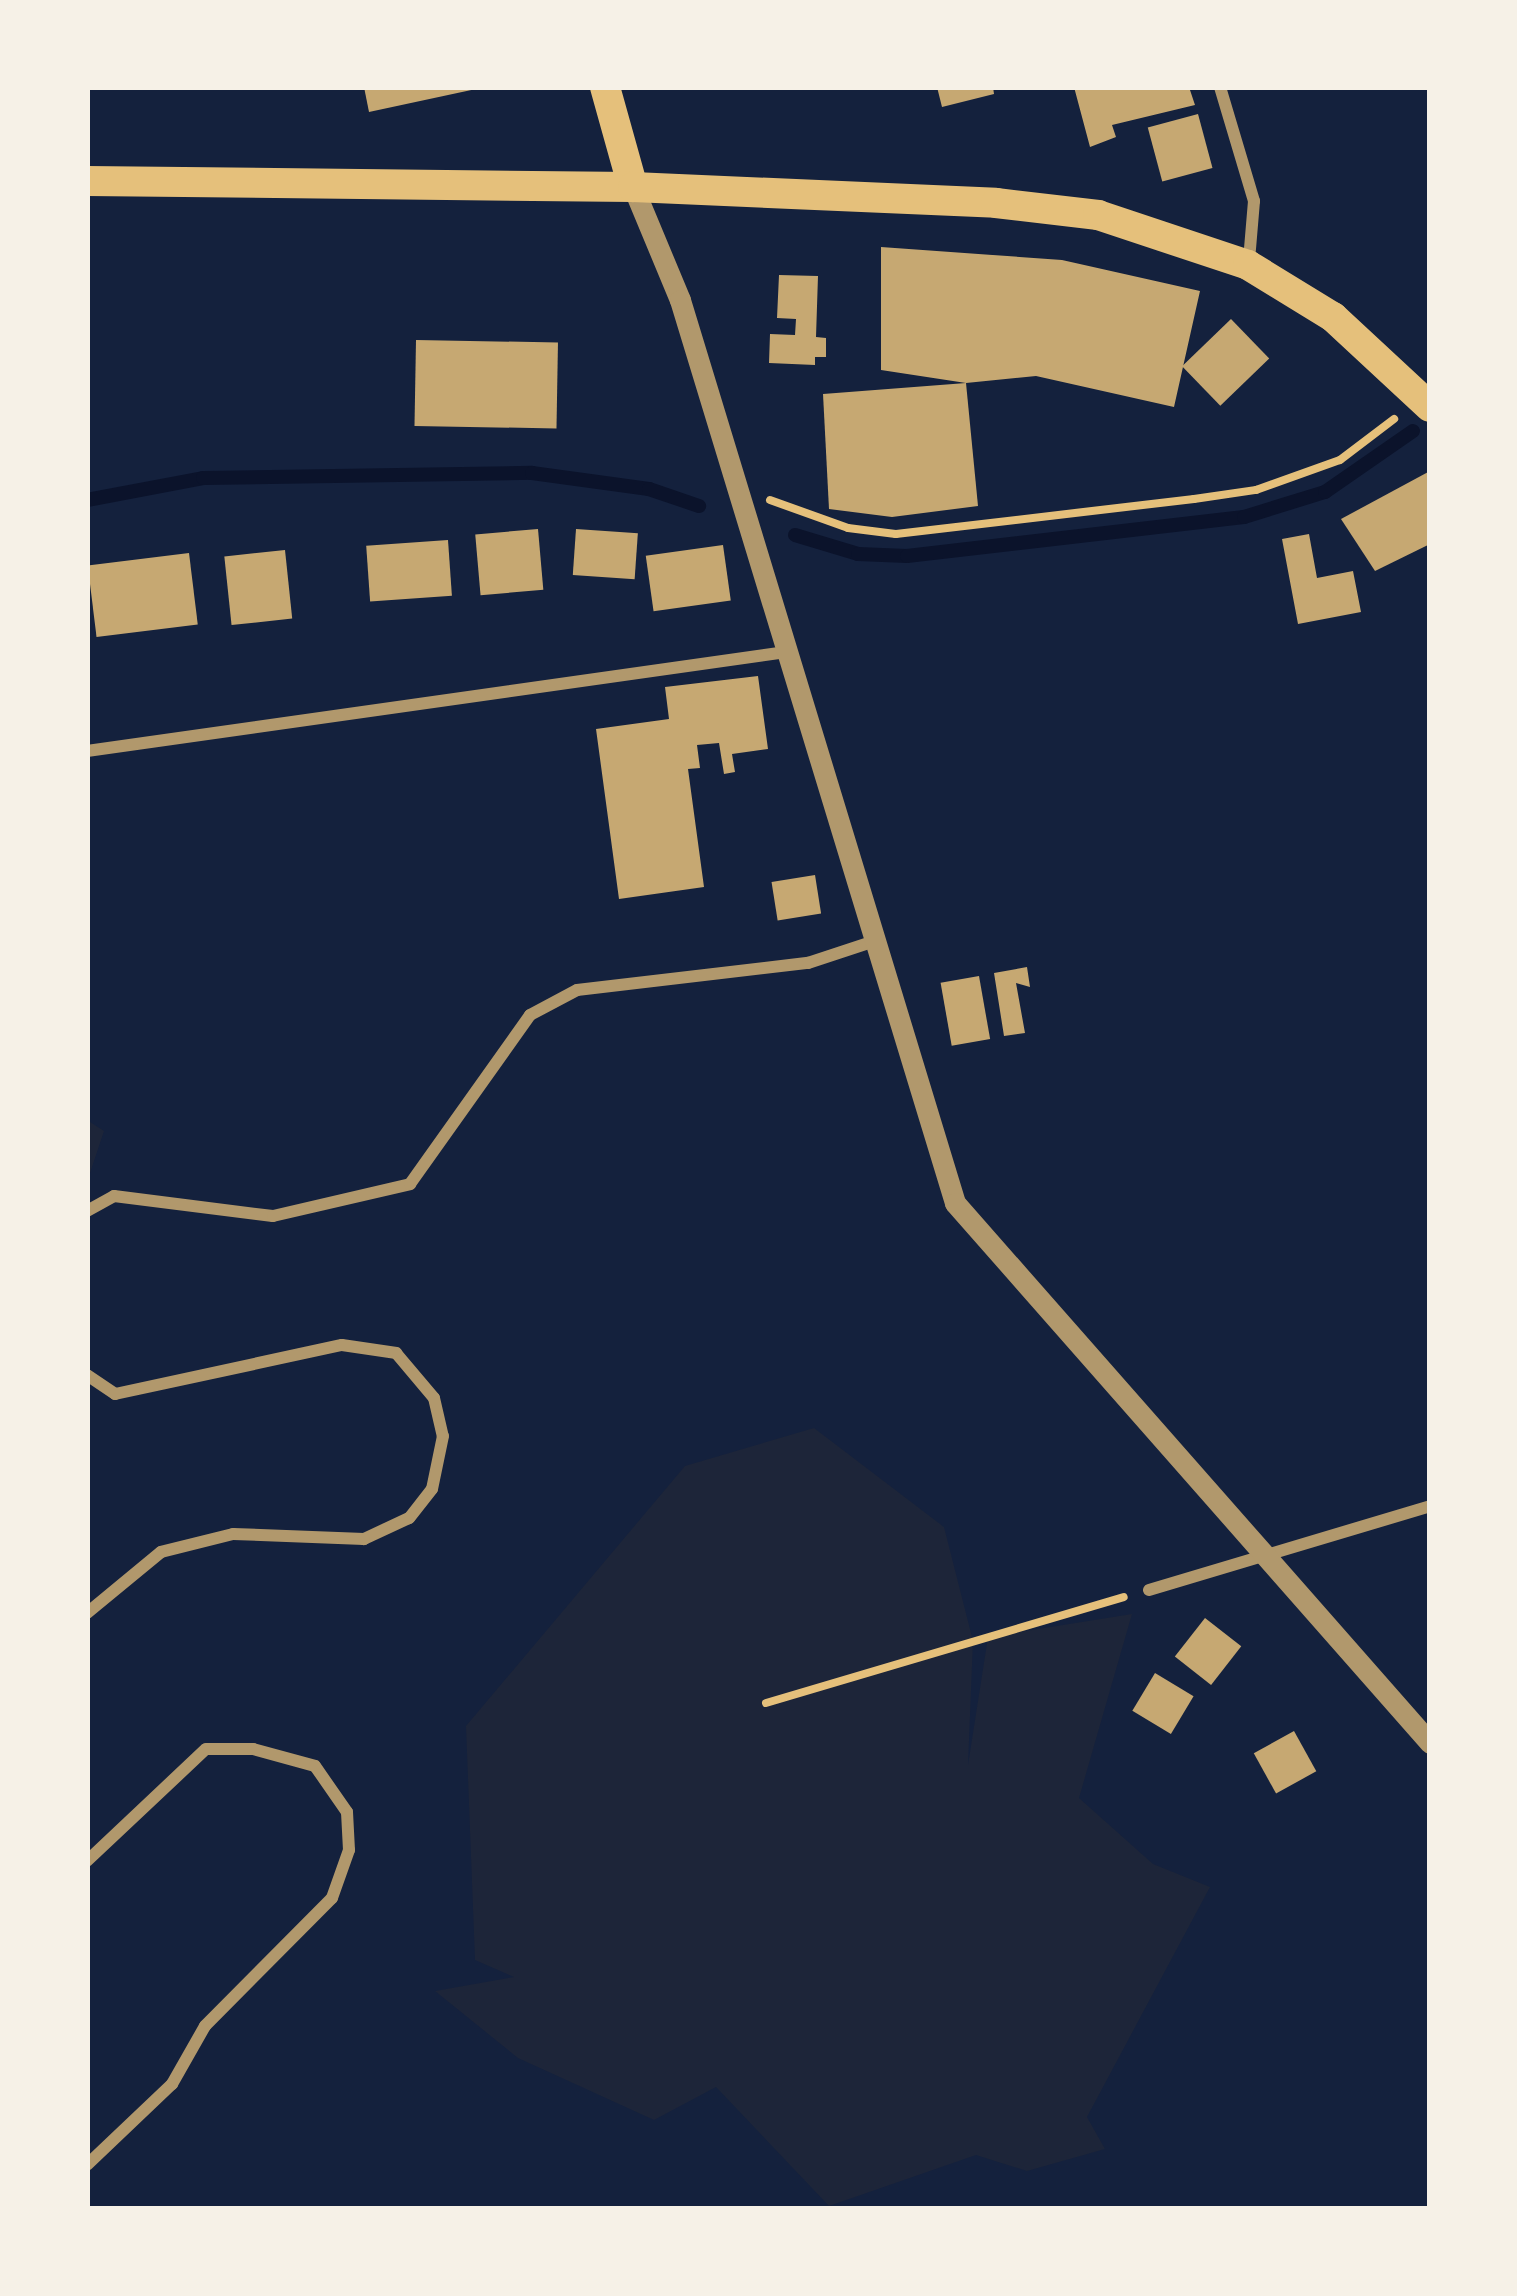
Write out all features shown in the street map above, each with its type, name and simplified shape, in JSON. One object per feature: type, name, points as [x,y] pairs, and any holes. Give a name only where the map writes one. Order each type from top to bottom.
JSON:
[{"type":"main road","points":[[605,87],[633,187]]},
{"type":"main road","points":[[87,182],[633,187],[996,203],[1098,215],[1248,265],[1333,317],[1426,403]]},
{"type":"street","points":[[1220,87],[1254,202],[1248,265]]},
{"type":"street","points":[[633,187],[680,300],[955,1203],[1262,1559],[1430,1743]]},
{"type":"street","points":[[87,751],[786,652]]},
{"type":"street","points":[[87,1211],[114,1196],[273,1216],[410,1184],[530,1016],[577,990],[808,963],[875,941]]},
{"type":"street","points":[[87,1376],[115,1394],[342,1345],[396,1353],[434,1397],[443,1436],[432,1489],[409,1518],[364,1539],[233,1534],[160,1552],[87,1613]]},
{"type":"street","points":[[1149,1590],[1430,1506]]},
{"type":"street","points":[[87,1861],[206,1749],[253,1749],[315,1766],[347,1812],[349,1850],[332,1898],[205,2026],[172,2084],[87,2165]]},
{"type":"path","points":[[735,488],[848,528],[896,534],[1194,499],[1256,490],[1340,460],[1426,403]]},
{"type":"path","points":[[766,1703],[1149,1590]]},
{"type":"shaded area","points":[[87,1120],[104,1131],[87,1182]]},
{"type":"shaded area","points":[[814,1428],[944,1527],[973,1641],[968,1765],[988,1637],[1132,1614],[1079,1798],[1153,1864],[1210,1887],[1087,2117],[1105,2149],[1027,2171],[976,2155],[829,2206],[716,2087],[654,2120],[518,2058],[435,1991],[514,1977],[475,1960],[466,1726],[685,1466]]},
{"type":"building","points":[[364,87],[476,87],[476,89],[369,112]]},
{"type":"building","points":[[937,87],[993,87],[994,94],[942,107]]},
{"type":"building","points":[[1074,87],[1189,87],[1195,105],[1112,125],[1116,137],[1090,147]]},
{"type":"building","points":[[1198,114],[1212,168],[1162,182],[1148,127]]},
{"type":"building","points":[[881,247],[1062,260],[1200,291],[1174,407],[1036,376],[966,383],[881,370]]},
{"type":"building","points":[[779,275],[818,276],[816,337],[826,338],[826,357],[815,357],[815,365],[769,363],[770,334],[795,335],[796,319],[777,318]]},
{"type":"building","points":[[1231,319],[1269,359],[1220,406],[1182,366]]},
{"type":"building","points":[[416,340],[558,342],[556,428],[414,426]]},
{"type":"building","points":[[966,383],[978,506],[892,517],[829,509],[823,394]]},
{"type":"building","points":[[1430,471],[1430,544],[1375,571],[1341,519]]},
{"type":"building","points":[[538,529],[543,590],[481,595],[475,534]]},
{"type":"building","points":[[576,529],[638,533],[635,579],[573,575]]},
{"type":"building","points":[[1309,534],[1317,578],[1353,571],[1361,612],[1298,624],[1282,539]]},
{"type":"building","points":[[448,540],[452,596],[370,602],[366,546]]},
{"type":"building","points":[[723,545],[731,600],[654,611],[646,556]]},
{"type":"building","points":[[285,550],[292,619],[232,625],[224,556]]},
{"type":"building","points":[[189,553],[198,624],[97,637],[88,565]]},
{"type":"building","points":[[758,676],[768,749],[732,754],[735,772],[724,774],[719,743],[697,745],[700,768],[688,769],[704,887],[619,899],[596,729],[669,719],[665,687]]},
{"type":"building","points":[[815,875],[821,914],[778,920],[772,882]]},
{"type":"building","points":[[1027,967],[1030,987],[1016,983],[1025,1033],[1004,1036],[994,973]]},
{"type":"building","points":[[979,976],[990,1039],[952,1046],[941,983]]},
{"type":"building","points":[[1205,1618],[1241,1646],[1211,1685],[1175,1657]]},
{"type":"building","points":[[1155,1673],[1194,1696],[1171,1734],[1132,1711]]},
{"type":"building","points":[[1294,1731],[1316,1771],[1276,1794],[1254,1753]]},
{"type":"waterway","points":[[795,535],[858,554],[907,556],[1244,517],[1325,492],[1413,431]]},
{"type":"waterway","points":[[87,500],[203,478],[532,473],[649,489],[699,506]]}]
